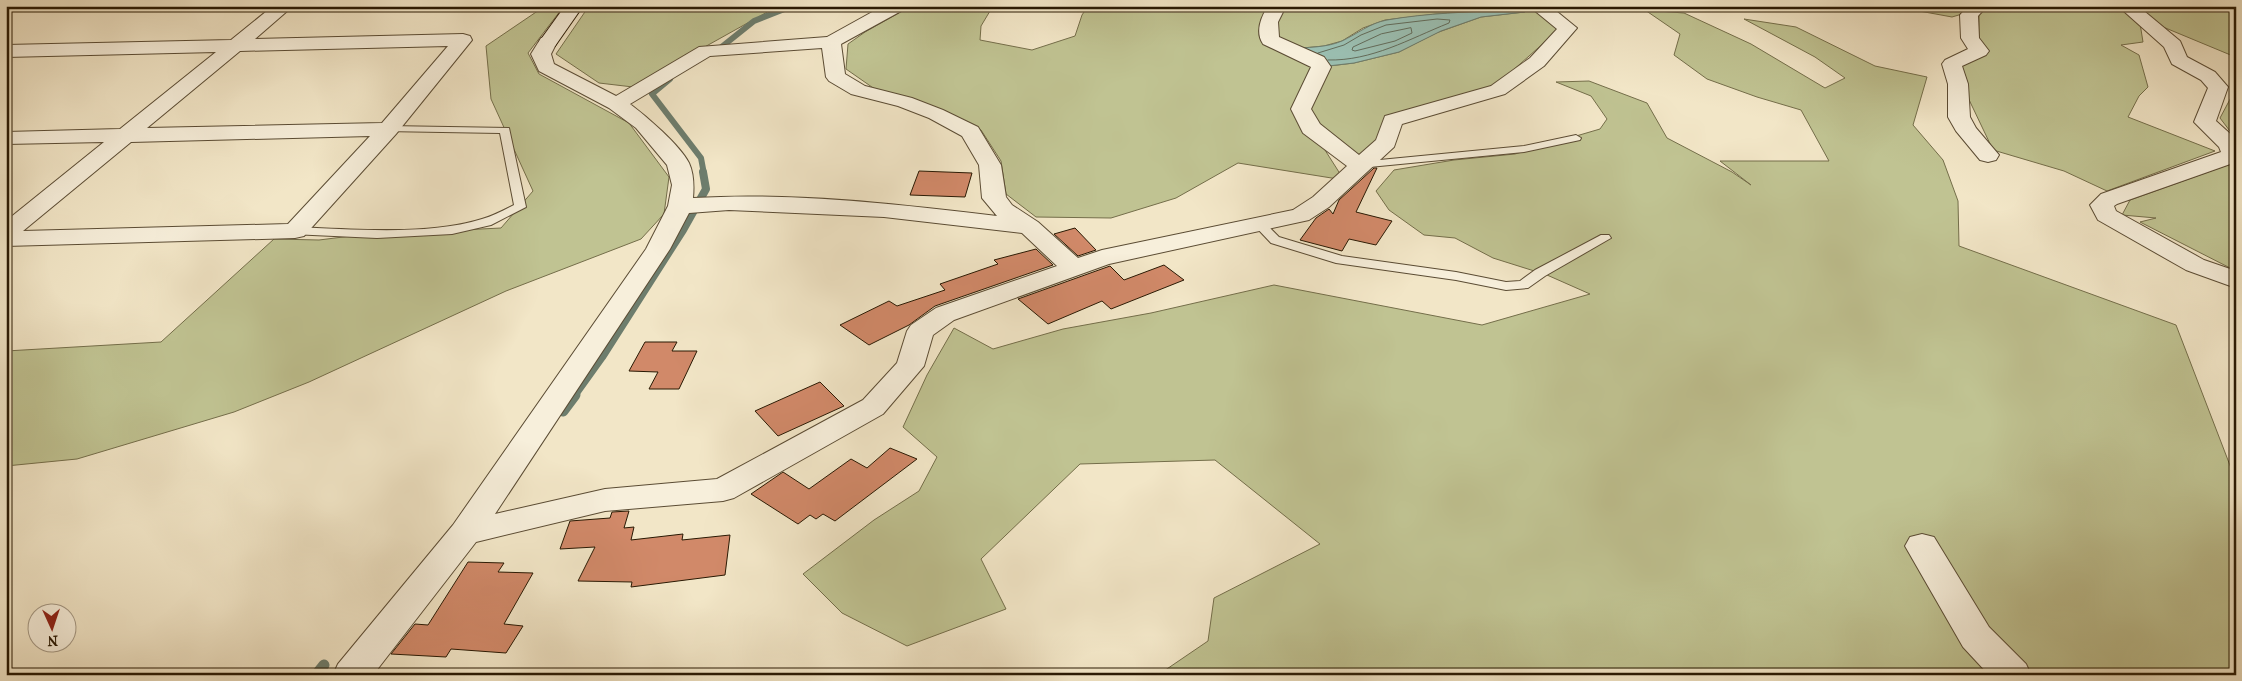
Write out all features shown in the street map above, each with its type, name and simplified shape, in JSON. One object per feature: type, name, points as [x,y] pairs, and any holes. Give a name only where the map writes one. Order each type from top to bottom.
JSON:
[{"type":"street","points":[[6,233],[284,6]]},
{"type":"street","points":[[350,675],[466,532],[658,249],[681,206],[683,185],[678,164],[643,124],[616,104],[546,67],[542,54],[548,42],[574,6]]},
{"type":"street","points":[[616,104],[706,51],[831,42],[897,6]]},
{"type":"street","points":[[1277,6],[1271,15],[1268,32],[1270,40],[1317,61],[1321,67],[1301,109],[1311,128],[1359,165]]},
{"type":"street","points":[[466,532],[605,500],[724,490],[873,407],[910,366],[921,330],[944,314],[1102,258],[1301,214],[1321,202],[1386,142],[1392,120],[1498,90],[1537,62],[1568,28],[1538,6]]},
{"type":"street","points":[[1978,6],[1969,15],[1970,38],[1979,51],[1952,64],[1958,84],[1959,117],[1967,131],[1988,155]]},
{"type":"street","points":[[2127,6],[2173,45],[2179,60],[2208,76],[2222,90],[2236,98]]},
{"type":"street","points":[[6,51],[463,40],[388,129],[295,231],[6,239]]},
{"type":"street","points":[[831,42],[836,77],[858,90],[905,102],[936,114],[970,132],[990,165],[994,198],[1004,210],[1029,228],[1074,268]]},
{"type":"street","points":[[2222,90],[2205,122],[2229,145],[2233,155],[2109,199],[2102,205],[2106,215],[2122,225],[2195,265],[2236,280]]},
{"type":"street","points":[[6,138],[388,129]]},
{"type":"street","points":[[681,206],[713,204],[884,210],[1029,228]]},
{"type":"street","points":[[1922,546],[1976,637],[2013,675]]},
{"type":"lane","points":[[295,231],[377,234],[452,230],[487,222],[520,207],[508,136],[505,130],[388,129]]},
{"type":"lane","points":[[1359,165],[1524,149],[1576,138]]},
{"type":"lane","points":[[1259,224],[1276,240],[1340,260],[1456,276],[1506,286],[1523,286],[1540,273],[1605,238]]},
{"type":"green space","points":[[545,6],[564,6],[528,53],[539,74],[629,123],[669,177],[664,214],[641,239],[506,291],[309,382],[234,412],[77,459],[6,466],[6,351],[161,342],[274,239],[319,240],[359,235],[501,228],[533,191],[491,99],[486,46]]},
{"type":"green space","points":[[589,6],[778,6],[633,87],[599,83],[556,54]]},
{"type":"green space","points":[[911,6],[993,6],[981,26],[980,40],[1032,50],[1075,36],[1082,15],[1088,6],[1529,6],[1564,25],[1511,72],[1514,78],[1393,120],[1359,165],[1311,128],[1344,180],[1238,163],[1176,198],[1111,218],[1036,217],[1006,194],[1001,161],[981,130],[935,107],[879,92],[846,69],[848,44]],"holes":[[[1518,9],[1524,12],[1481,17],[1436,33],[1399,52],[1354,63],[1321,67],[1317,61],[1291,49],[1324,46],[1342,41],[1363,28],[1385,20],[1436,14]]]},
{"type":"green space","points":[[1892,6],[2150,6],[2143,14],[2153,6],[2236,6],[2236,52],[2233,56],[2139,17],[2143,42],[2121,45],[2139,55],[2148,87],[2139,96],[2128,117],[2215,151],[2107,191],[2064,171],[1993,150],[1952,64],[1979,51],[1979,9],[1952,17]]},
{"type":"green space","points":[[1645,10],[1684,13],[1751,44],[1825,88],[1845,78],[1815,57],[1744,19],[1796,27],[1875,66],[1927,77],[1913,125],[1943,160],[1958,201],[1959,246],[2176,325],[2236,481],[2236,675],[1158,675],[1208,641],[1214,598],[1320,544],[1215,460],[1080,464],[981,559],[1006,609],[907,646],[842,613],[803,574],[874,520],[919,491],[937,457],[903,427],[927,375],[954,328],[993,349],[1063,329],[1151,313],[1274,285],[1482,325],[1590,294],[1547,275],[1493,258],[1455,238],[1424,235],[1389,210],[1376,191],[1394,170],[1454,160],[1515,154],[1600,129],[1607,119],[1591,96],[1556,82],[1589,81],[1647,103],[1667,138],[1732,172],[1751,185],[1720,161],[1829,161],[1801,110],[1707,79],[1674,55],[1680,34]]},
{"type":"green space","points":[[2236,90],[2236,139],[2220,118]]},
{"type":"green space","points":[[2236,162],[2236,271],[2140,222],[2156,218],[2122,215],[2130,200]]},
{"type":"water","points":[[1509,10],[1525,12],[1481,17],[1441,31],[1399,52],[1354,63],[1328,66],[1289,49],[1336,43],[1381,21],[1432,14]]},
{"type":"building","points":[[1374,168],[1377,168],[1356,212],[1392,221],[1376,245],[1349,239],[1342,251],[1300,240],[1316,218],[1329,209],[1333,214],[1339,200]]},
{"type":"building","points":[[919,171],[972,173],[965,197],[910,195]]},
{"type":"building","points":[[1075,228],[1096,250],[1078,256],[1054,234]]},
{"type":"building","points":[[1036,249],[1053,265],[935,306],[909,325],[869,345],[840,325],[889,301],[897,306],[945,290],[940,284],[998,264],[994,260]]},
{"type":"building","points":[[1164,265],[1184,280],[1111,309],[1102,301],[1048,324],[1018,299],[1110,266],[1124,280]]},
{"type":"building","points":[[645,342],[677,342],[672,351],[697,351],[679,389],[649,389],[658,372],[629,371]]},
{"type":"building","points":[[820,382],[844,406],[778,436],[755,411]]},
{"type":"building","points":[[890,448],[917,459],[835,521],[823,514],[816,519],[810,515],[798,524],[751,494],[783,472],[809,489],[851,459],[867,468]]},
{"type":"building","points":[[629,511],[624,528],[634,527],[631,540],[683,534],[682,540],[730,535],[725,575],[631,587],[632,582],[578,581],[595,547],[560,549],[570,521],[610,518],[612,512]]},
{"type":"building","points":[[468,562],[504,563],[498,572],[533,573],[504,624],[523,626],[506,653],[451,649],[446,657],[391,654],[415,624],[428,625]]},
{"type":"waterway","points":[[714,53],[754,21],[792,6]]},
{"type":"waterway","points":[[670,79],[652,94],[701,158],[704,174]]},
{"type":"waterway","points":[[574,396],[602,357],[683,230],[706,189],[703,172]]},
{"type":"waterway","points":[[563,411],[575,395]]},
{"type":"waterway","points":[[316,675],[324,665]]}]
